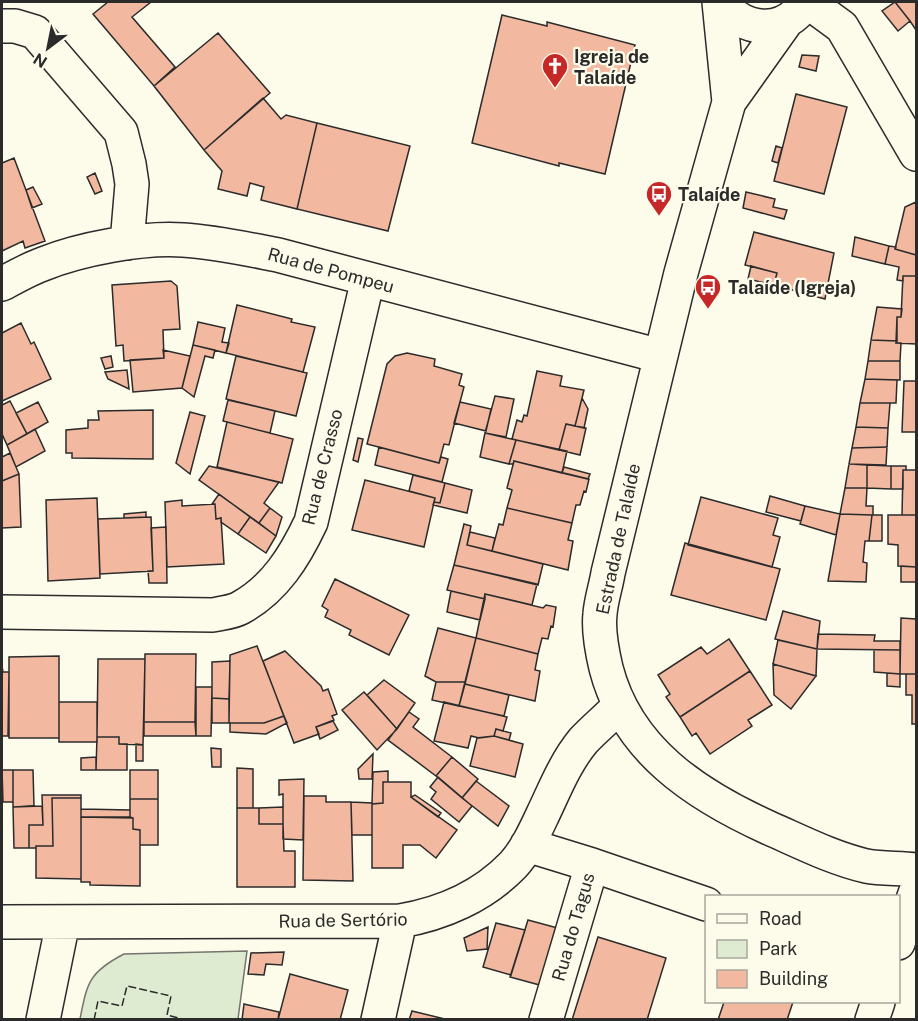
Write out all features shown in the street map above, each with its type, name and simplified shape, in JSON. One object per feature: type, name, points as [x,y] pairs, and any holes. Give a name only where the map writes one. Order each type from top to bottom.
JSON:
[{"type":"street","name":"Estrada de Talaíde","points":[[720,2],[740,21],[755,26],[771,27],[800,8]]},
{"type":"street","name":"Estrada de Talaíde","points":[[720,2],[729,102]]},
{"type":"street","name":"Estrada de Talaíde","points":[[800,8],[729,102],[693,225],[600,614],[602,652],[608,676],[620,706],[635,733],[657,756],[690,784],[739,815],[830,855],[870,866],[916,870]]},
{"type":"street","points":[[800,8],[842,27],[916,154]]},
{"type":"street","points":[[2,26],[15,26],[35,32],[121,132],[132,184],[127,243]]},
{"type":"street","name":"Rua de Pompeu","points":[[2,284],[44,263],[97,248],[127,243],[181,240],[278,255],[660,356]]},
{"type":"street","name":"Rua de Crasso","points":[[2,612],[213,615],[239,609],[266,591],[296,552],[310,522],[368,279]]},
{"type":"street","name":"Rua de Sertório","points":[[2,922],[400,921],[447,909],[489,886],[514,864],[568,763],[583,741],[620,706]]},
{"type":"street","name":"Rua do Tagus","points":[[526,845],[592,865],[546,1020]]},
{"type":"street","points":[[592,865],[705,904]]},
{"type":"street","points":[[900,937],[916,891]]},
{"type":"street","points":[[378,1020],[400,921]]},
{"type":"street","points":[[43,1020],[63,922]]},
{"type":"street","points":[[872,1020],[878,1003]]},
{"type":"green space","points":[[247,951],[238,1019],[80,1019],[85,996],[92,980],[103,967],[124,954]]},
{"type":"building","points":[[108,2],[151,2],[132,17],[175,67],[154,86],[93,14]]},
{"type":"building","points":[[895,2],[916,2],[916,30],[910,21]]},
{"type":"building","points":[[895,2],[910,21],[898,31],[882,11]]},
{"type":"building","name":"Igreja de Talaíde","points":[[502,15],[547,26],[547,22],[635,45],[605,174],[559,163],[559,166],[472,143]]},
{"type":"building","points":[[218,33],[270,93],[204,150],[154,86]]},
{"type":"building","points":[[802,55],[819,56],[816,71],[799,67]]},
{"type":"building","points":[[796,94],[847,107],[824,194],[774,181]]},
{"type":"building","points":[[263,98],[281,119],[286,115],[317,123],[297,209],[261,200],[264,187],[250,183],[247,196],[218,189],[222,171],[204,150]]},
{"type":"building","points":[[317,123],[410,146],[388,231],[297,209]]},
{"type":"building","points":[[776,146],[782,148],[778,163],[772,161]]},
{"type":"building","points":[[14,158],[45,241],[25,248],[23,241],[2,251],[2,163]]},
{"type":"building","points":[[95,173],[102,191],[95,194],[87,177]]},
{"type":"building","points":[[33,187],[42,204],[32,208],[26,190]]},
{"type":"building","points":[[746,192],[775,199],[773,207],[787,210],[784,219],[743,208]]},
{"type":"building","points":[[916,202],[916,255],[895,249],[905,207]]},
{"type":"building","points":[[754,232],[834,253],[825,299],[774,285],[777,273],[745,265]]},
{"type":"building","points":[[855,237],[889,246],[885,264],[852,256]]},
{"type":"building","points":[[889,246],[916,255],[916,276],[903,276],[903,281],[897,280],[899,267],[885,264]]},
{"type":"building","points":[[751,266],[777,273],[774,285],[748,279]]},
{"type":"building","points":[[903,276],[916,276],[916,344],[896,343],[897,317],[901,317]]},
{"type":"building","points":[[171,281],[177,286],[180,329],[163,330],[164,358],[124,361],[123,345],[116,346],[112,285]]},
{"type":"building","points":[[237,305],[315,327],[303,372],[226,353]]},
{"type":"building","points":[[877,307],[902,309],[901,317],[897,317],[897,341],[871,340]]},
{"type":"building","points":[[198,322],[225,328],[222,342],[229,343],[226,353],[193,345]]},
{"type":"building","points":[[21,323],[31,344],[34,342],[51,379],[2,401],[2,333]]},
{"type":"building","points":[[871,340],[901,343],[900,361],[868,361]]},
{"type":"building","points":[[193,345],[215,350],[213,358],[205,356],[194,397],[182,388]]},
{"type":"building","points":[[163,350],[190,356],[182,388],[133,392],[130,360],[164,358]]},
{"type":"building","points":[[407,353],[435,359],[434,366],[462,374],[459,385],[464,387],[449,445],[444,444],[439,463],[367,444],[387,364],[395,356]]},
{"type":"building","points":[[111,356],[113,367],[105,369],[101,358]]},
{"type":"building","points":[[236,356],[307,373],[296,416],[226,399]]},
{"type":"building","points":[[868,361],[900,361],[900,380],[865,379]]},
{"type":"building","points":[[127,370],[129,389],[108,379],[105,372]]},
{"type":"building","points":[[537,371],[562,376],[560,386],[584,390],[575,426],[566,424],[559,450],[512,439],[517,420],[522,422],[524,415],[527,416]]},
{"type":"building","points":[[865,379],[897,380],[896,403],[860,403]]},
{"type":"building","points":[[904,381],[916,381],[916,432],[902,432]]},
{"type":"building","points":[[495,396],[514,399],[506,437],[485,433]]},
{"type":"building","points":[[582,398],[588,409],[584,428],[575,426]]},
{"type":"building","points":[[228,400],[275,411],[270,433],[223,421]]},
{"type":"building","points":[[10,401],[27,434],[7,445],[2,434],[2,405]]},
{"type":"building","points":[[38,402],[48,422],[27,434],[16,413]]},
{"type":"building","points":[[460,402],[491,409],[486,431],[454,423]]},
{"type":"building","points":[[860,403],[890,403],[888,428],[856,427]]},
{"type":"building","points":[[153,410],[153,459],[72,458],[72,453],[66,453],[66,430],[88,428],[88,420],[99,420],[98,411]]},
{"type":"building","points":[[190,412],[205,416],[190,474],[176,463]]},
{"type":"building","points":[[227,422],[293,439],[282,483],[217,467]]},
{"type":"building","points":[[566,424],[586,428],[580,455],[559,450]]},
{"type":"building","points":[[856,427],[888,428],[887,447],[852,448]]},
{"type":"building","points":[[35,429],[45,451],[16,467],[7,445]]},
{"type":"building","points":[[485,433],[516,440],[509,464],[480,457]]},
{"type":"building","points":[[358,438],[363,439],[358,462],[353,460]]},
{"type":"building","points":[[516,440],[567,451],[562,473],[514,461],[513,464],[509,464]]},
{"type":"building","points":[[379,447],[439,463],[441,457],[448,459],[442,482],[375,465]]},
{"type":"building","points":[[887,447],[886,465],[849,464],[852,448]]},
{"type":"building","points":[[10,453],[19,474],[2,481],[2,457]]},
{"type":"building","points":[[514,461],[589,479],[580,505],[576,505],[572,523],[507,508],[512,490],[507,488]]},
{"type":"building","points":[[849,464],[867,465],[867,488],[845,488]]},
{"type":"building","points":[[867,465],[891,466],[891,489],[867,488]]},
{"type":"building","points":[[209,466],[279,482],[264,503],[270,508],[259,523],[199,480]]},
{"type":"building","points":[[891,466],[906,466],[906,470],[903,470],[903,489],[891,489]]},
{"type":"building","points":[[564,467],[590,474],[588,479],[562,473]]},
{"type":"building","points":[[903,470],[916,470],[916,515],[902,515]]},
{"type":"building","points":[[19,474],[21,527],[2,528],[2,481]]},
{"type":"building","points":[[413,475],[445,483],[440,503],[434,502],[435,498],[409,491]]},
{"type":"building","points":[[365,480],[435,498],[424,547],[352,530]]},
{"type":"building","points":[[445,483],[472,490],[467,513],[433,505],[434,502],[440,503]]},
{"type":"building","points":[[845,488],[867,488],[866,506],[873,506],[873,515],[840,514]]},
{"type":"building","points":[[219,494],[250,517],[238,534],[221,522],[221,518],[216,519],[215,504],[212,504]]},
{"type":"building","points":[[770,496],[805,506],[801,521],[766,512]]},
{"type":"building","points":[[701,497],[778,518],[773,535],[780,537],[772,567],[688,545]]},
{"type":"building","points":[[97,498],[100,578],[48,581],[46,500]]},
{"type":"building","points":[[182,500],[182,506],[215,504],[216,519],[221,518],[224,564],[167,567],[165,502]]},
{"type":"building","points":[[805,506],[840,514],[836,535],[800,524]]},
{"type":"building","points":[[270,508],[282,517],[276,536],[259,523]]},
{"type":"building","points":[[507,508],[572,523],[568,540],[573,541],[568,570],[492,551],[499,524],[503,525]]},
{"type":"building","points":[[146,512],[146,517],[124,518],[124,514]]},
{"type":"building","points":[[840,514],[872,515],[869,541],[865,541],[863,562],[867,563],[866,582],[828,581]]},
{"type":"building","points":[[872,515],[882,515],[882,541],[869,541]]},
{"type":"building","points":[[888,515],[916,515],[916,567],[898,566],[898,545],[888,544]]},
{"type":"building","points":[[151,517],[153,571],[100,574],[98,519]]},
{"type":"building","points":[[250,517],[276,536],[266,553],[238,534]]},
{"type":"building","points":[[464,524],[471,526],[467,545],[543,564],[538,585],[454,565]]},
{"type":"building","points":[[166,527],[167,583],[149,583],[148,571],[153,571],[151,528]]},
{"type":"building","points":[[470,532],[495,538],[492,551],[467,545]]},
{"type":"building","points":[[685,543],[780,569],[766,620],[671,595]]},
{"type":"building","points":[[454,565],[537,584],[532,605],[485,594],[485,599],[447,590]]},
{"type":"building","points":[[901,566],[916,567],[916,582],[901,582]]},
{"type":"building","points":[[335,579],[409,615],[389,655],[349,635],[351,630],[325,617],[328,610],[322,606]]},
{"type":"building","points":[[451,591],[485,599],[480,620],[447,612]]},
{"type":"building","points":[[485,594],[543,608],[546,605],[556,607],[553,627],[551,626],[548,639],[542,638],[538,654],[476,638]]},
{"type":"building","points":[[783,611],[820,621],[817,649],[775,639]]},
{"type":"building","points":[[901,618],[916,619],[916,674],[900,674]]},
{"type":"building","points":[[438,628],[476,638],[465,682],[436,682],[425,676]]},
{"type":"building","points":[[818,634],[875,635],[874,641],[900,641],[900,650],[817,649]]},
{"type":"building","points":[[476,638],[538,654],[535,670],[540,671],[535,701],[465,684]]},
{"type":"building","points":[[729,639],[750,671],[680,717],[666,697],[670,694],[658,675],[701,647],[707,654]]},
{"type":"building","points":[[778,640],[817,649],[816,676],[773,664]]},
{"type":"building","points":[[257,646],[284,716],[264,723],[229,723],[230,655]]},
{"type":"building","points":[[874,650],[900,650],[900,674],[874,672]]},
{"type":"building","points":[[285,651],[321,686],[323,691],[328,689],[337,714],[332,716],[334,720],[316,727],[319,734],[294,743],[263,661]]},
{"type":"building","points":[[145,654],[196,654],[195,722],[144,722]]},
{"type":"building","points":[[59,656],[59,738],[9,738],[9,657]]},
{"type":"building","points":[[98,659],[145,659],[143,745],[119,744],[119,737],[97,737]]},
{"type":"building","points":[[230,661],[229,699],[212,698],[212,662]]},
{"type":"building","points":[[773,664],[816,676],[791,709],[774,695]]},
{"type":"building","points":[[2,666],[3,672],[9,672],[8,736],[2,736]]},
{"type":"building","points":[[750,671],[772,705],[748,720],[752,726],[710,754],[696,733],[692,736],[680,717]]},
{"type":"building","points":[[887,673],[900,674],[900,687],[887,686]]},
{"type":"building","points":[[906,674],[916,674],[916,724],[912,724],[912,695],[906,695]]},
{"type":"building","points":[[384,680],[415,703],[397,729],[367,695]]},
{"type":"building","points":[[436,682],[465,682],[459,706],[432,700]]},
{"type":"building","points":[[465,684],[509,695],[504,716],[459,706]]},
{"type":"building","points":[[196,687],[212,687],[211,736],[196,736]]},
{"type":"building","points":[[364,692],[397,729],[377,750],[342,710]]},
{"type":"building","points":[[212,698],[229,699],[229,723],[212,723]]},
{"type":"building","points":[[59,702],[97,702],[97,742],[59,742]]},
{"type":"building","points":[[444,702],[507,717],[503,731],[496,729],[494,736],[479,738],[471,736],[468,748],[434,741]]},
{"type":"building","points":[[409,712],[419,719],[413,727],[452,757],[436,776],[388,740]]},
{"type":"building","points":[[284,716],[287,723],[266,734],[230,732],[230,723],[264,723]]},
{"type":"building","points":[[333,721],[338,730],[320,739],[316,727]]},
{"type":"building","points":[[144,722],[195,722],[196,736],[144,736]]},
{"type":"building","points":[[496,729],[511,733],[509,740],[494,736]]},
{"type":"building","points":[[494,736],[523,744],[515,777],[470,766],[477,738]]},
{"type":"building","points":[[97,737],[119,737],[119,744],[127,744],[127,770],[96,770]]},
{"type":"building","points":[[136,744],[143,745],[143,761],[136,761]]},
{"type":"building","points":[[211,748],[221,749],[221,767],[212,767]]},
{"type":"building","points":[[373,754],[372,779],[359,779],[358,769]]},
{"type":"building","points":[[96,757],[96,770],[81,770],[81,758]]},
{"type":"building","points":[[452,757],[478,779],[462,798],[436,776]]},
{"type":"building","points":[[237,768],[253,769],[253,808],[237,808]]},
{"type":"building","points":[[2,770],[13,770],[13,802],[3,802]]},
{"type":"building","points":[[13,770],[33,770],[34,806],[13,807]]},
{"type":"building","points":[[130,770],[158,770],[158,799],[130,799]]},
{"type":"building","points":[[388,771],[388,782],[383,782],[383,803],[372,804],[373,772]]},
{"type":"building","points":[[438,777],[472,806],[459,822],[431,799],[436,792],[430,787]]},
{"type":"building","points":[[304,779],[303,840],[283,839],[283,794],[279,795],[279,780]]},
{"type":"building","points":[[476,781],[509,806],[498,826],[462,798]]},
{"type":"building","points":[[383,782],[411,782],[411,797],[457,830],[436,858],[420,845],[403,845],[403,868],[372,868],[372,804],[383,803]]},
{"type":"building","points":[[42,795],[81,795],[81,798],[52,798],[53,846],[29,848],[29,825],[43,825]]},
{"type":"building","points":[[415,795],[441,813],[438,817],[411,797]]},
{"type":"building","points":[[304,796],[326,796],[326,802],[351,802],[353,881],[303,880]]},
{"type":"building","points":[[52,798],[81,798],[81,879],[36,878],[36,846],[53,846]]},
{"type":"building","points":[[130,799],[158,799],[158,845],[140,845],[140,830],[133,829],[133,818],[130,817]]},
{"type":"building","points":[[351,802],[372,803],[372,835],[352,835]]},
{"type":"building","points":[[42,806],[43,825],[29,825],[29,848],[14,848],[13,807]]},
{"type":"building","points":[[283,807],[283,824],[259,824],[259,808]]},
{"type":"building","points":[[237,808],[259,808],[259,824],[283,824],[284,851],[295,851],[295,887],[237,887]]},
{"type":"building","points":[[81,809],[130,810],[130,817],[81,817]]},
{"type":"building","points":[[81,817],[133,818],[133,829],[140,830],[140,886],[90,885],[90,882],[81,882]]},
{"type":"building","points":[[528,920],[565,930],[547,987],[510,977]]},
{"type":"building","points":[[496,923],[525,930],[511,975],[483,967]]},
{"type":"building","points":[[488,927],[487,949],[467,951],[464,938]]},
{"type":"building","points":[[598,937],[666,958],[647,1020],[572,1020]]},
{"type":"building","points":[[284,952],[282,965],[266,964],[264,975],[248,974],[251,953]]},
{"type":"building","points":[[290,974],[348,990],[340,1020],[278,1020]]},
{"type":"building","points":[[724,1003],[793,1003],[787,1020],[718,1020]]},
{"type":"building","points":[[244,1004],[279,1012],[278,1020],[242,1020]]},
{"type":"building","points":[[412,1011],[449,1020],[409,1020]]},
{"type":"fence","points":[[94,1020],[98,1001],[122,1006],[127,986],[171,996],[167,1015],[186,1020]]},
{"type":"place","name":"Igreja de Talaíde","points":[[555,89]]},
{"type":"place","name":"Talaíde","points":[[659,217]]},
{"type":"place","name":"Talaíde (Igreja)","points":[[708,310]]}]
